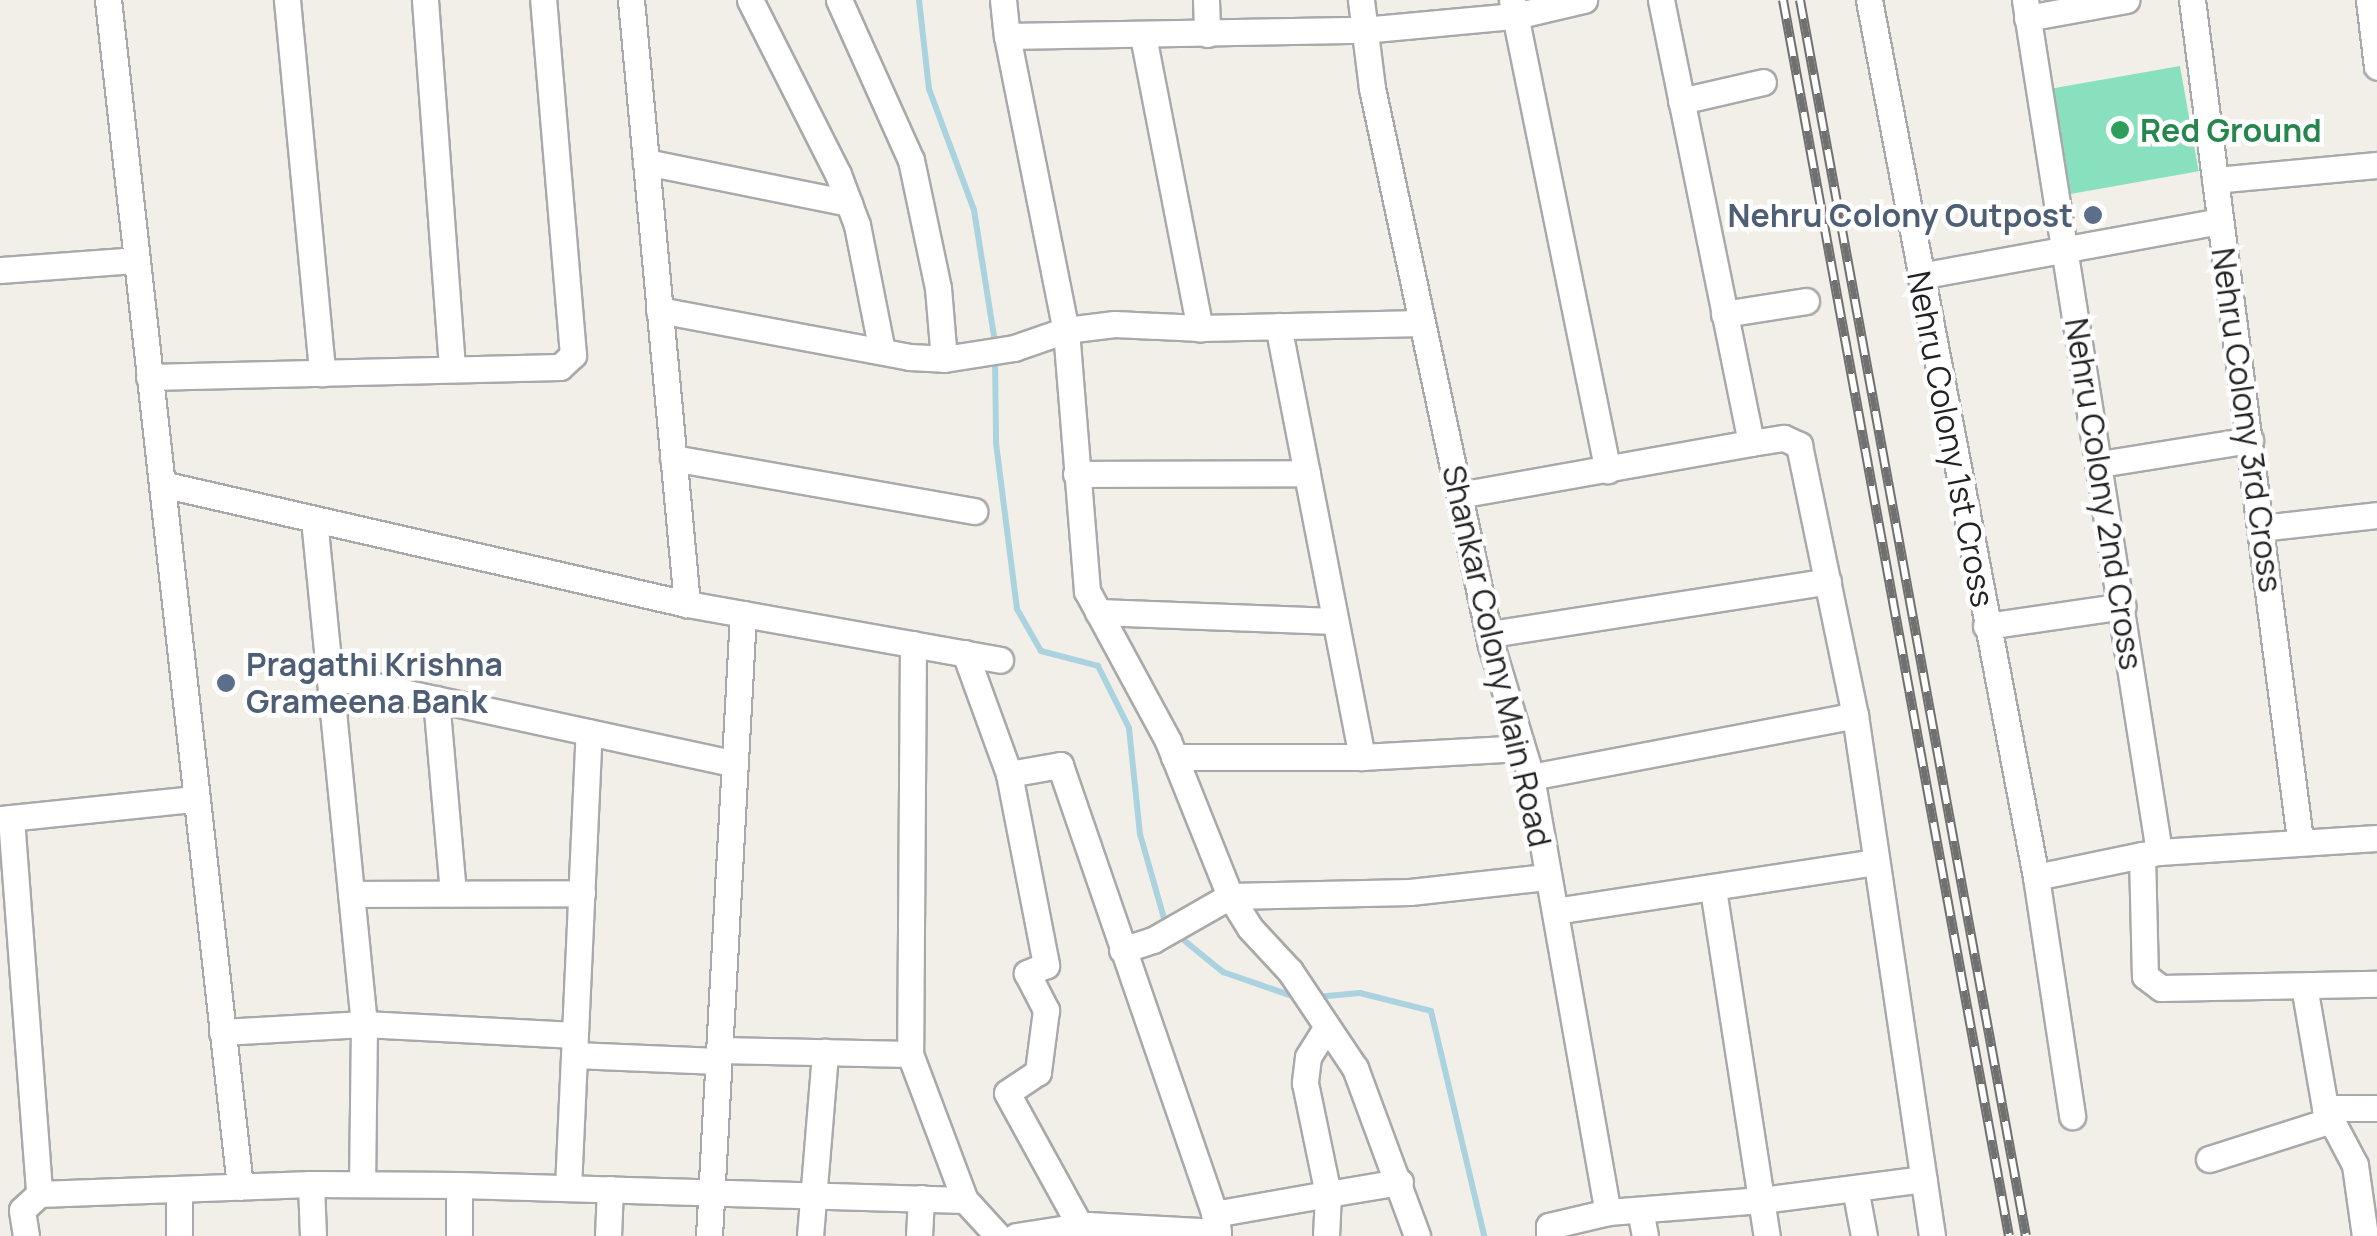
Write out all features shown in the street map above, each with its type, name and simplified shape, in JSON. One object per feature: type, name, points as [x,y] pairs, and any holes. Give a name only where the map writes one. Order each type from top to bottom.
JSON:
[{"type":"street","points":[[108,0],[136,260],[166,485],[194,799],[240,1187]]},
{"type":"street","points":[[287,0],[320,362]]},
{"type":"street","points":[[425,0],[452,368]]},
{"type":"street","points":[[150,377],[320,362],[452,368],[560,367],[573,355],[543,0]]},
{"type":"street","points":[[631,0],[686,604]]},
{"type":"street","points":[[750,0],[849,204],[882,351]]},
{"type":"street","points":[[839,0],[911,160],[938,288],[944,358]]},
{"type":"street","points":[[1003,0],[1006,36],[1066,330],[1086,591],[1174,757],[1230,896],[1250,928],[1290,971],[1355,1068],[1417,1236]]},
{"type":"street","points":[[1206,0],[1206,34]]},
{"type":"street","name":"Shankar Colony Main Road","points":[[1361,0],[1459,495],[1491,634],[1531,777],[1608,1212]]},
{"type":"street","points":[[1006,36],[1364,30],[1584,0]]},
{"type":"street","points":[[1660,0],[1751,443]]},
{"type":"street","name":"Nehru Colony 1st Cross","points":[[1869,0],[2036,877],[2072,1116]]},
{"type":"street","points":[[2026,9],[2126,0]]},
{"type":"street","name":"Nehru Colony 3rd Cross","points":[[2192,0],[2300,840]]},
{"type":"street","points":[[2370,0],[2377,67]]},
{"type":"street","points":[[1513,8],[1608,470]]},
{"type":"street","name":"Nehru Colony 2nd Cross","points":[[2026,9],[2123,606],[2151,854],[2144,976],[2161,988],[2304,986]]},
{"type":"street","points":[[1143,36],[1200,328]]},
{"type":"street","points":[[1681,102],[1763,82]]},
{"type":"street","points":[[646,162],[849,204]]},
{"type":"street","points":[[2215,180],[2377,165]]},
{"type":"street","points":[[1920,276],[2220,222]]},
{"type":"street","points":[[0,270],[136,260]]},
{"type":"street","points":[[1724,314],[1806,301]]},
{"type":"street","points":[[659,310],[882,351],[944,358],[1014,348],[1066,330],[1115,324],[1200,328],[1422,323]]},
{"type":"street","points":[[1278,326],[1362,757]]},
{"type":"street","points":[[1459,495],[1784,438],[1804,452],[1855,715],[1932,1236]]},
{"type":"street","points":[[2100,464],[2250,440]]},
{"type":"street","points":[[673,458],[974,511]]},
{"type":"street","points":[[1076,474],[1306,474]]},
{"type":"street","points":[[166,485],[686,604],[1000,660]]},
{"type":"street","points":[[2261,528],[2377,515]]},
{"type":"street","points":[[314,519],[364,1024],[362,1184]]},
{"type":"street","points":[[1491,634],[1828,581]]},
{"type":"street","points":[[1986,626],[2123,606]]},
{"type":"street","points":[[1098,612],[1335,621]]},
{"type":"street","points":[[709,1236],[744,614]]},
{"type":"street","points":[[913,644],[910,1054],[965,1200],[998,1236]]},
{"type":"street","points":[[966,653],[1009,774],[1046,965],[1027,973],[1046,1010],[1038,1072],[1008,1093],[1080,1226]]},
{"type":"street","points":[[329,676],[735,764]]},
{"type":"street","points":[[436,699],[453,894]]},
{"type":"street","points":[[1531,777],[1855,715]]},
{"type":"street","points":[[568,1188],[589,732]]},
{"type":"street","points":[[1174,757],[1362,757],[1521,748]]},
{"type":"street","points":[[1009,774],[1060,765],[1217,1227]]},
{"type":"street","points":[[39,1194],[6,818],[194,799]]},
{"type":"street","points":[[2036,877],[2151,854],[2300,840],[2377,838]]},
{"type":"street","points":[[1555,911],[1876,862]]},
{"type":"street","points":[[1122,950],[1171,929],[1230,896],[1410,892],[1546,877]]},
{"type":"street","points":[[1713,889],[1767,1236]]},
{"type":"street","points":[[351,894],[582,892]]},
{"type":"street","points":[[2365,1236],[2355,1165],[2328,1114],[2304,986],[2377,984]]},
{"type":"street","points":[[222,1032],[364,1024],[718,1056],[910,1054]]},
{"type":"street","points":[[1322,1024],[1308,1057],[1305,1082],[1328,1194],[1326,1236]]},
{"type":"street","points":[[810,1236],[825,1052]]},
{"type":"street","points":[[2209,1160],[2328,1114],[2377,1108]]},
{"type":"street","points":[[1549,1236],[1549,1226],[1608,1212],[1762,1200],[1924,1179]]},
{"type":"street","points":[[1016,1236],[1080,1226],[1123,1231],[1217,1227],[1328,1194],[1400,1182]]},
{"type":"street","points":[[311,1184],[313,1236]]},
{"type":"street","points":[[26,1236],[22,1210],[39,1194],[362,1184],[965,1200]]},
{"type":"street","points":[[459,1236],[460,1185]]},
{"type":"street","points":[[1855,1188],[1864,1236]]},
{"type":"street","points":[[608,1236],[610,1189]]},
{"type":"street","points":[[178,1236],[179,1191]]},
{"type":"street","points":[[919,1236],[921,1198]]},
{"type":"street","points":[[1640,1210],[1644,1236]]},
{"type":"green space","name":"Red Ground","points":[[2180,66],[2199,171],[2058,196],[2039,91]]},
{"type":"waterway","points":[[919,0],[929,89],[974,210],[995,343]]},
{"type":"waterway","points":[[995,356],[996,443],[1017,609],[1041,651],[1098,666],[1129,728],[1140,834],[1166,925]]},
{"type":"waterway","points":[[1175,933],[1223,972],[1298,998]]},
{"type":"waterway","points":[[1316,997],[1360,993],[1431,1011],[1484,1236]]},
{"type":"railway","points":[[1783,0],[2009,1236]]},
{"type":"railway","points":[[1800,0],[2026,1236]]},
{"type":"place","name":"Red Ground","points":[[2120,130]]},
{"type":"place","name":"Nehru Colony Outpost","points":[[2093,215]]},
{"type":"place","name":"Pragathi Krishna Grameena Bank","points":[[226,683]]}]
